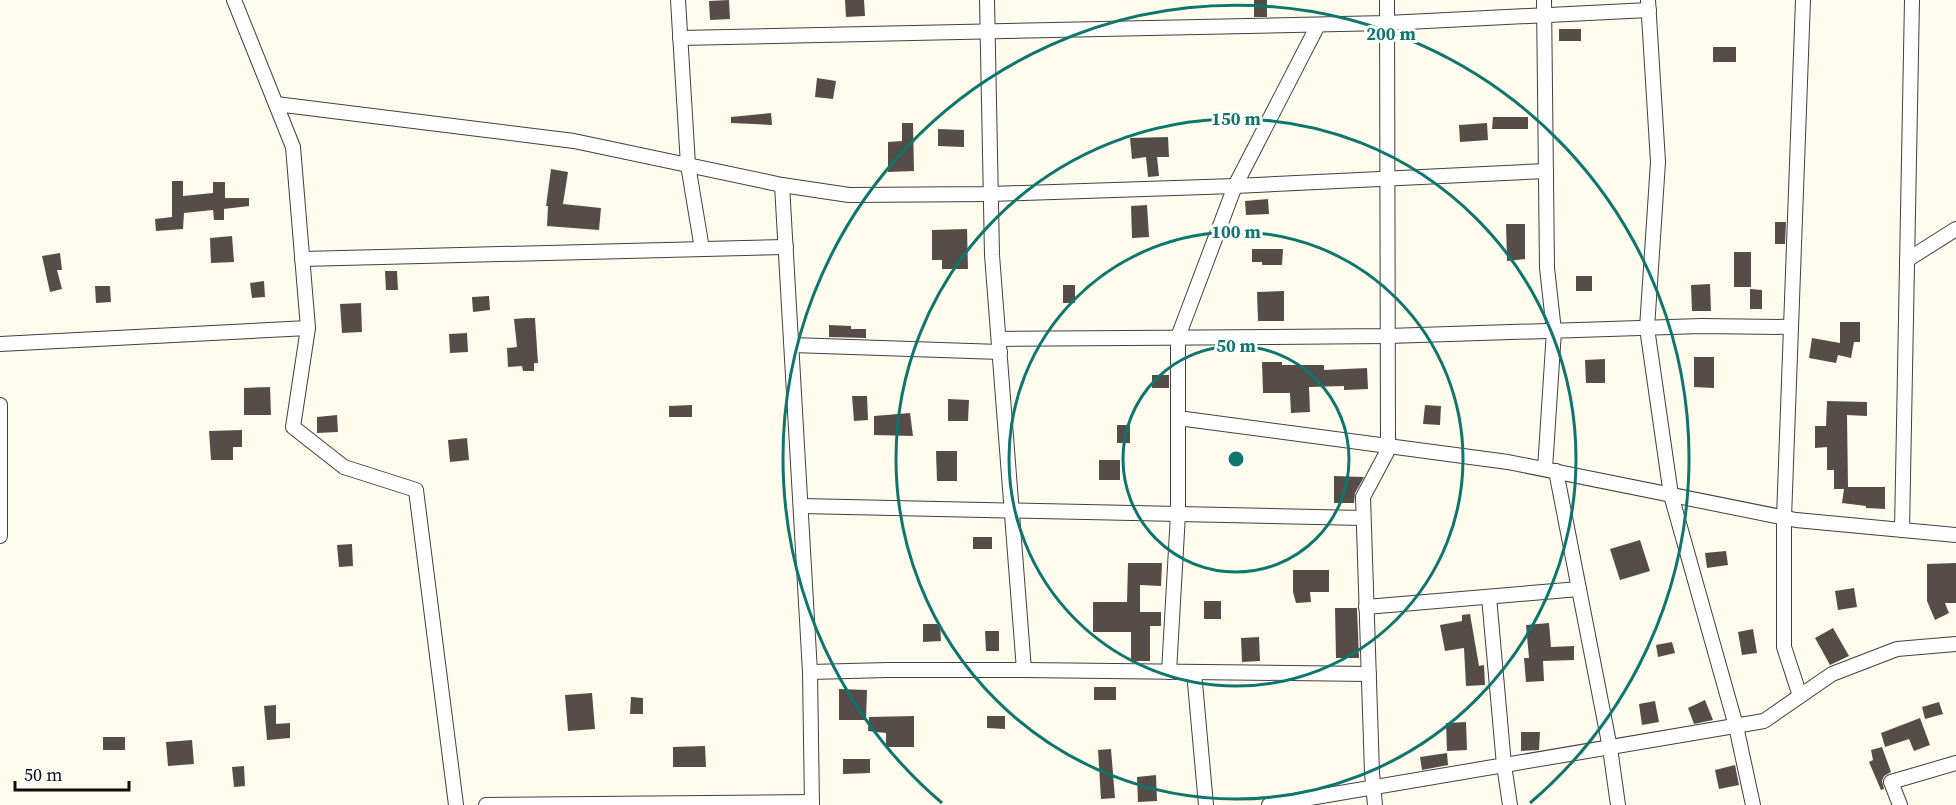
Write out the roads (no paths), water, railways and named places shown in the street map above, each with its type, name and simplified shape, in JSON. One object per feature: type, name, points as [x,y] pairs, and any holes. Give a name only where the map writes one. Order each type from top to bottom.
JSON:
[{"type":"street","points":[[234,0],[293,147],[308,328],[293,427],[344,467],[416,490],[456,805]]},
{"type":"street","points":[[678,0],[688,165],[702,249]]},
{"type":"street","points":[[987,0],[992,255],[1024,670]]},
{"type":"street","points":[[1375,805],[1368,674],[1363,497],[1388,450],[1388,0]]},
{"type":"street","points":[[1544,0],[1547,268],[1554,331],[1551,470],[1579,589],[1610,748],[1618,805]]},
{"type":"street","points":[[1800,696],[1784,647],[1784,518],[1803,0]]},
{"type":"street","points":[[1902,530],[1912,0]]},
{"type":"street","points":[[680,38],[1388,23],[1544,15],[1649,5],[1658,162],[1647,328],[1671,495],[1736,726],[1753,805]]},
{"type":"street","points":[[1169,672],[1178,514],[1178,337],[1234,186],[1318,25]]},
{"type":"street","points":[[276,104],[574,141],[782,185],[849,195],[991,194],[1234,186],[1546,171]]},
{"type":"street","points":[[486,805],[812,803],[810,672],[782,185]]},
{"type":"street","points":[[1907,260],[1956,229]]},
{"type":"street","points":[[302,259],[786,248]]},
{"type":"street","points":[[792,345],[999,345],[1178,337],[1388,336],[1647,328],[1791,327]]},
{"type":"street","points":[[0,344],[308,328]]},
{"type":"street","points":[[0,405],[0,536]]},
{"type":"street","points":[[1178,418],[1508,462],[1784,518],[1956,535]]},
{"type":"street","points":[[801,507],[1363,518]]},
{"type":"street","points":[[1366,608],[1579,589]]},
{"type":"street","points":[[1489,597],[1504,765],[1510,805]]},
{"type":"street","points":[[1269,805],[1764,721],[1832,674],[1897,649],[1956,644]]},
{"type":"street","points":[[810,672],[1024,670],[1368,674]]},
{"type":"street","points":[[1194,672],[1206,805]]},
{"type":"street","points":[[1900,805],[1891,782],[1956,763]]}]
